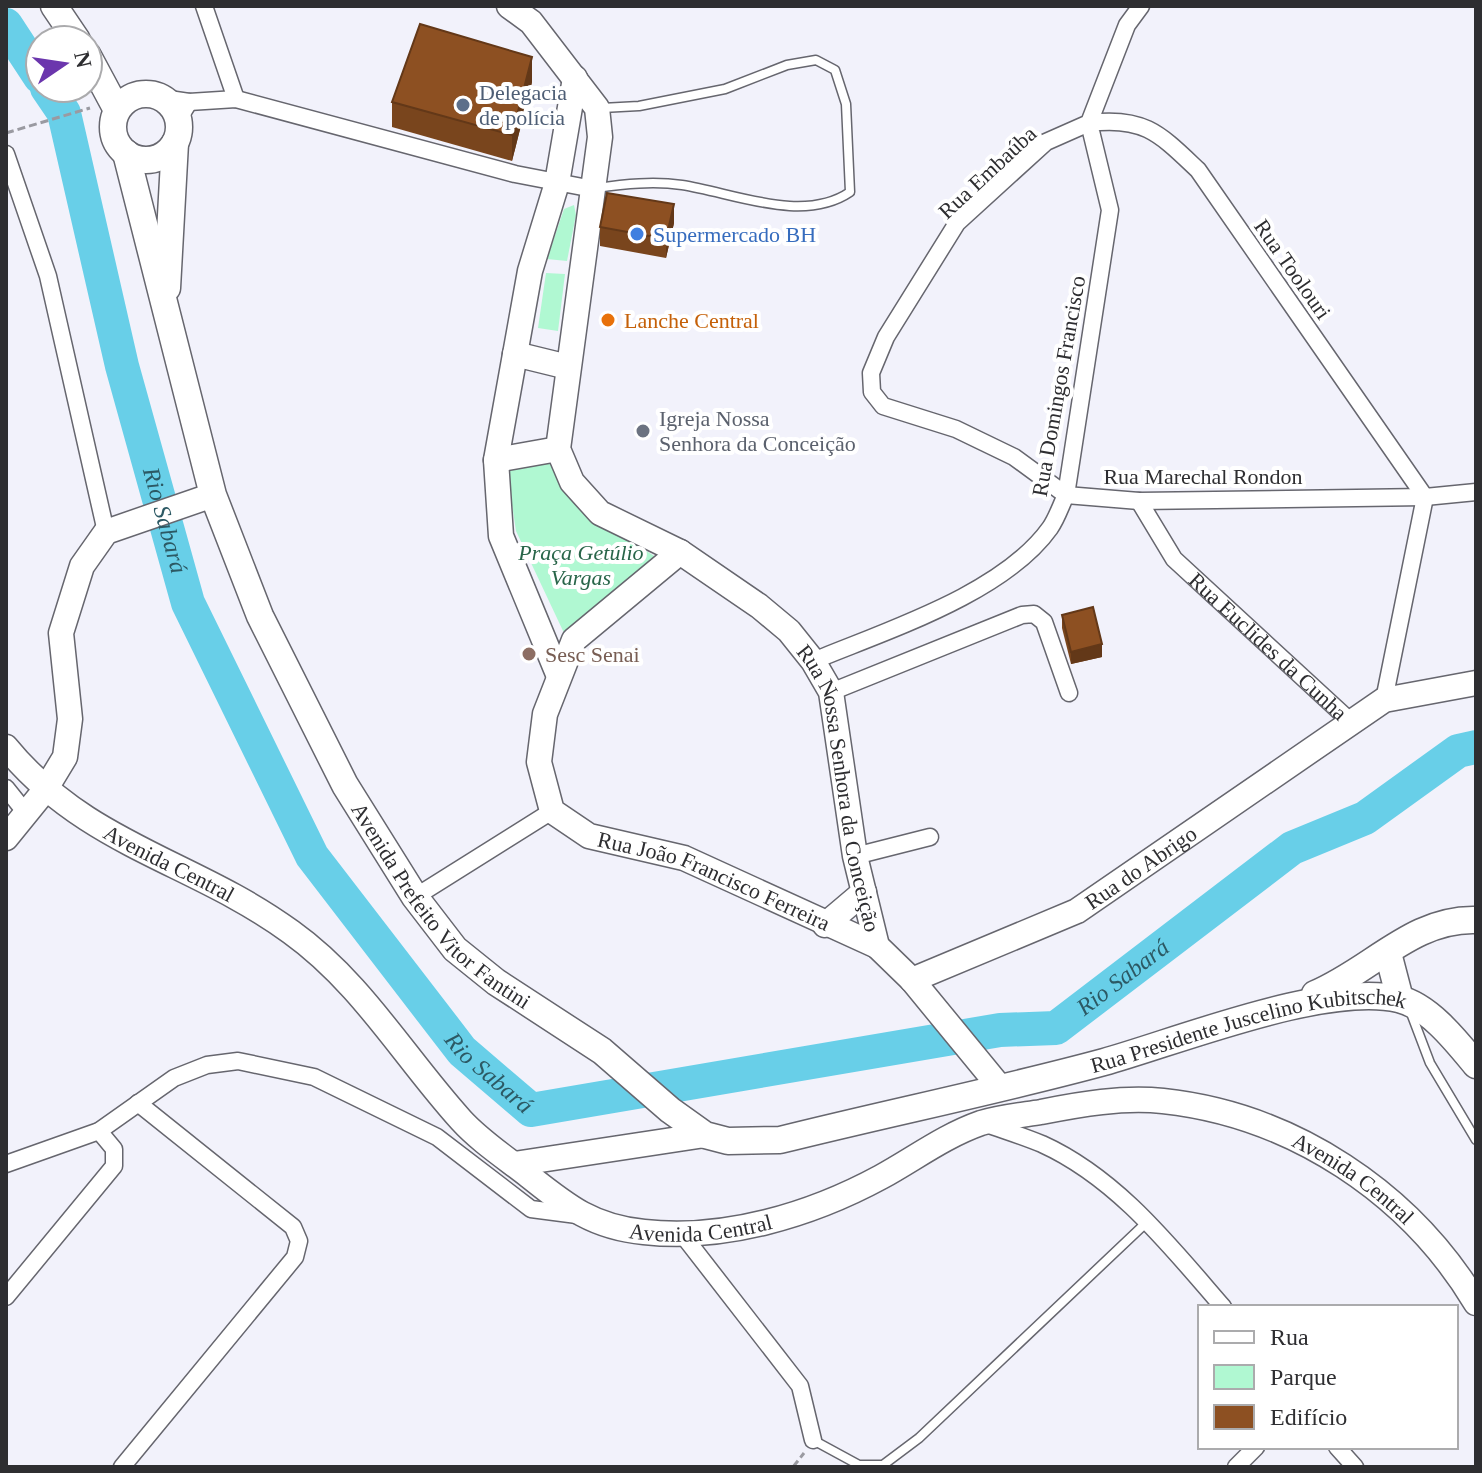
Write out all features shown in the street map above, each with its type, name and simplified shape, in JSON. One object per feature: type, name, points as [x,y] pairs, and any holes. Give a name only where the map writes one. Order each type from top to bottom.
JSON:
[{"type":"main road","points":[[54,6],[66,24]]},
{"type":"main road","name":"Avenida Prefeito Vitor Fantini","points":[[104,86],[120,119],[201,499],[345,785],[415,897],[465,957],[496,982],[602,1051],[670,1110],[705,1135],[728,1141],[780,1140],[999,1086]]},
{"type":"main road","points":[[120,119],[146,160],[157,158],[181,122]]},
{"type":"main road","points":[[120,119],[181,122]]},
{"type":"main road","name":"Avenida Prefeito Vitor Fantini","points":[[165,320],[181,122]]},
{"type":"main road","points":[[1267,1013],[1345,982],[1417,930],[1455,920],[1476,920]]},
{"type":"main road","points":[[1388,953],[1404,1002]]},
{"type":"main road","name":"Rua Presidente Juscelino Kubitschek","points":[[999,1086],[1104,1062],[1267,1013],[1349,997],[1404,1002],[1445,1027],[1476,1065]]},
{"type":"street","points":[[204,6],[236,99]]},
{"type":"street","points":[[415,897],[552,811],[539,762],[545,714],[558,674],[574,640],[680,552],[600,513],[572,482],[558,449],[600,137],[597,108],[531,22],[509,6]]},
{"type":"street","points":[[1089,123],[1127,25],[1141,6]]},
{"type":"street","points":[[558,674],[501,536],[496,460],[530,271],[557,183],[575,78]]},
{"type":"street","points":[[181,122],[236,99],[557,183],[593,189]]},
{"type":"street","name":"Rua Toolouri","points":[[1089,123],[1118,119],[1155,130],[1198,170],[1425,497]]},
{"type":"street","name":"Rua Embaúba","points":[[1066,495],[1014,457],[956,429],[883,406],[872,392],[871,373],[886,337],[957,223],[1046,142],[1089,123]]},
{"type":"street","name":"Rua Domingos Francisco","points":[[813,661],[944,607],[1011,566],[1050,528],[1066,495],[1110,210],[1089,123]]},
{"type":"street","points":[[6,154],[48,276],[116,528]]},
{"type":"street","points":[[515,354],[568,367]]},
{"type":"street","points":[[496,460],[558,449]]},
{"type":"street","name":"Rua Marechal Rondon","points":[[1066,495],[1139,501],[1425,497],[1476,492]]},
{"type":"street","points":[[1384,700],[1425,497]]},
{"type":"street","points":[[6,838],[45,790],[65,757],[70,719],[61,633],[82,566],[116,528],[201,499]]},
{"type":"street","name":"Rua Euclides da Cunha","points":[[1139,501],[1174,559],[1350,721],[1384,700],[1476,683]]},
{"type":"street","name":"Rua Nossa Senhora da Conceição","points":[[680,552],[759,606],[789,631],[813,661],[831,692],[855,856],[877,946],[912,980],[999,1086]]},
{"type":"street","points":[[831,692],[1022,615],[1034,614],[1044,622],[1069,693]]},
{"type":"street","name":"Rua do Abrigo","points":[[912,980],[1077,911],[1350,721]]},
{"type":"street","name":"Avenida Central","points":[[6,747],[45,790],[85,821],[228,893],[287,929],[328,960],[464,1124],[578,1215],[612,1227],[682,1234],[762,1224],[824,1204],[881,1177],[932,1145],[982,1123],[1097,1101],[1161,1101],[1231,1115],[1295,1139],[1362,1175],[1416,1225],[1454,1267],[1476,1303]]},
{"type":"street","points":[[6,788],[26,813]]},
{"type":"street","name":"Rua João Francisco Ferreira","points":[[552,811],[589,836],[684,858],[825,925],[877,946]]},
{"type":"street","points":[[855,856],[930,837]]},
{"type":"street","points":[[825,925],[864,892]]},
{"type":"street","points":[[6,1164],[99,1131],[174,1078],[207,1065],[238,1061],[314,1077],[437,1137],[531,1209],[578,1215]]},
{"type":"street","points":[[122,1467],[295,1257],[299,1241],[293,1227],[138,1103]]},
{"type":"street","points":[[982,1123],[1043,1145],[1106,1185],[1148,1221],[1221,1305]]},
{"type":"street","points":[[6,1297],[114,1166],[114,1149],[99,1131]]},
{"type":"street","points":[[514,1164],[705,1135]]},
{"type":"street","points":[[682,1234],[800,1386],[813,1440]]},
{"type":"street","points":[[1239,1465],[1254,1449]]},
{"type":"street","points":[[1339,1449],[1355,1467]]},
{"type":"lane","points":[[593,189],[638,182],[680,185],[796,207],[832,204],[850,192],[846,104],[835,70],[816,60],[787,65],[725,89],[639,106],[597,108]]},
{"type":"lane","points":[[1404,1002],[1430,1063],[1476,1140]]},
{"type":"lane","points":[[813,1440],[859,1465],[883,1465],[919,1438],[1148,1221]]},
{"type":"path","points":[[6,133],[19,128],[120,119]]},
{"type":"green space","points":[[574,205],[576,215],[567,261],[547,259],[564,209]]},
{"type":"green space","points":[[546,273],[565,274],[558,331],[538,328]]},
{"type":"green space","name":"Praça Getúlio Vargas","points":[[555,454],[599,521],[659,559],[564,633],[516,531],[507,471],[513,465]]},
{"type":"building","name":"Delegacia de polícia","points":[[420,24],[532,57],[512,135],[392,102]]},
{"type":"building","points":[[607,193],[674,204],[666,239],[600,227]]},
{"type":"building","points":[[1093,607],[1102,644],[1071,652],[1062,615]]},
{"type":"waterway","name":"Rio Sabará","points":[[6,25],[24,53]]},
{"type":"waterway","name":"Rio Sabará","points":[[58,104],[64,113],[122,366],[188,603],[312,856],[462,1051],[531,1110],[1000,1030],[1056,1028],[1292,848],[1365,818],[1458,751],[1476,747]]},
{"type":"place","name":"Delegacia de polícia","points":[[463,105]]},
{"type":"place","name":"Supermercado BH","points":[[637,234]]},
{"type":"place","name":"Lanche Central","points":[[608,320]]},
{"type":"place","name":"Igreja Nossa Senhora da Conceição","points":[[643,431]]},
{"type":"place","name":"Sesc Senai","points":[[529,654]]}]
